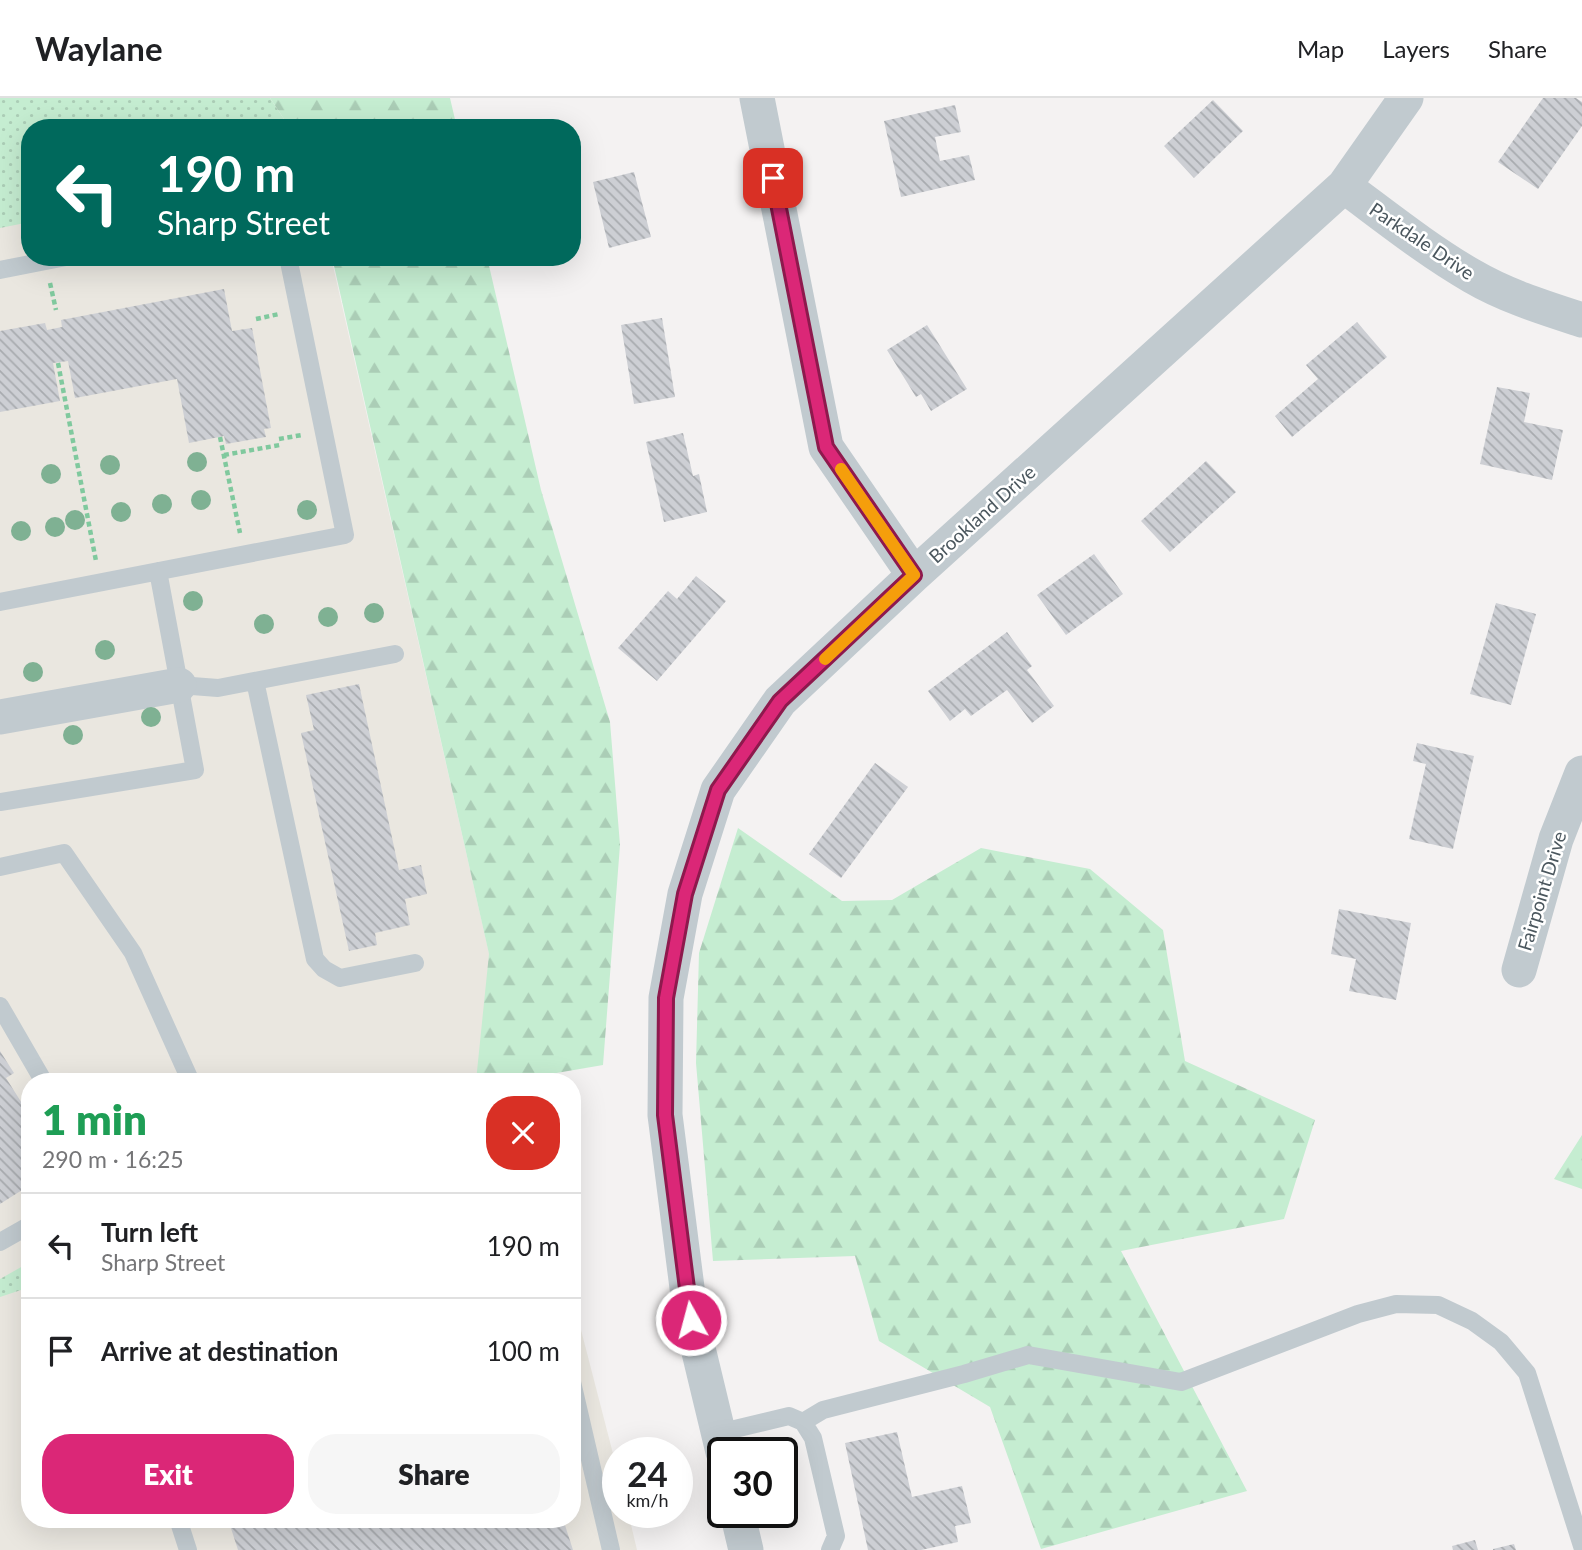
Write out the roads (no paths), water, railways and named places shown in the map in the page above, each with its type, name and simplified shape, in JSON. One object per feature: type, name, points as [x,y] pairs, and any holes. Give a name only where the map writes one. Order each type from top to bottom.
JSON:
[{"type":"street","points":[[757,98],[826,447],[914,575]]},
{"type":"street","name":"Brookland Drive","points":[[720,1437],[691,1320],[665,1115],[666,998],[685,894],[718,790],[780,701],[914,575],[1345,186],[1406,98]]},
{"type":"street","name":"Parkdale Drive","points":[[1345,186],[1409,235],[1473,277],[1536,305],[1582,320]]},
{"type":"street","points":[[0,717],[179,685]]},
{"type":"street","name":"Fairpoint Drive","points":[[1519,970],[1556,839],[1582,773]]},
{"type":"street","points":[[741,1528],[746,1550]]},
{"type":"lane","points":[[0,270],[21,266]]},
{"type":"lane","points":[[0,602],[345,535],[290,266]]},
{"type":"lane","points":[[0,802],[195,770],[158,571]]},
{"type":"lane","points":[[179,685],[218,688],[395,654]]},
{"type":"lane","points":[[255,681],[315,959],[324,970],[340,978],[415,963]]},
{"type":"lane","points":[[0,867],[64,853],[133,953],[187,1073]]},
{"type":"lane","points":[[0,1006],[39,1073]]},
{"type":"lane","points":[[0,1242],[21,1230]]},
{"type":"lane","points":[[803,1422],[822,1410],[1028,1355],[1181,1382],[1358,1314],[1396,1304],[1438,1305],[1472,1321],[1501,1342],[1527,1373],[1582,1546]]},
{"type":"lane","points":[[736,1437],[789,1416],[803,1422],[813,1438],[835,1536],[830,1550]]},
{"type":"lane","points":[[581,1421],[611,1550]]},
{"type":"lane","points":[[181,1528],[188,1550]]}]
